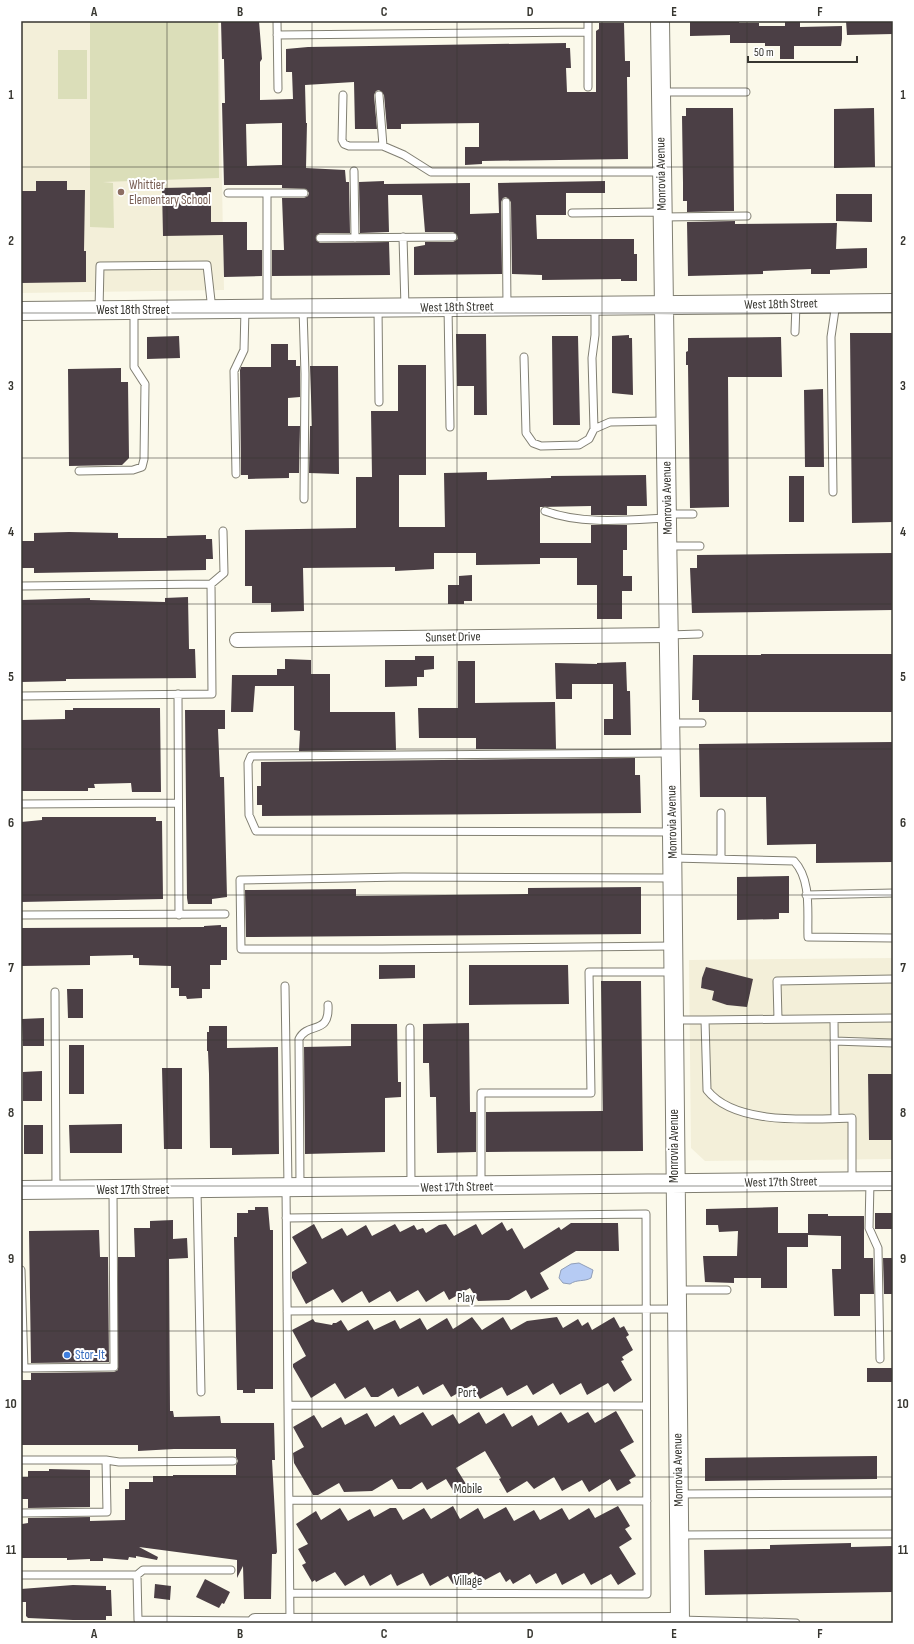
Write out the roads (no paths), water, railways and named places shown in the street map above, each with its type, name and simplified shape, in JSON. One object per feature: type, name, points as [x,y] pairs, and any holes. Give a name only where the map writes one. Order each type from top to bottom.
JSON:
[{"type":"street","name":"Monrovia Avenue","points":[[660,21],[662,304],[667,421],[670,753],[673,858],[678,1535],[680,1622]]},
{"type":"street","name":"West 18th Street","points":[[21,311],[893,303]]},
{"type":"street","name":"Sunset Drive","points":[[237,640],[669,635]]},
{"type":"street","name":"West 17th Street","points":[[21,1190],[197,1190],[893,1181]]},
{"type":"street","points":[[255,1622],[680,1622]]},
{"type":"lane","points":[[277,21],[278,89]]},
{"type":"lane","points":[[588,21],[588,87]]},
{"type":"lane","points":[[277,35],[588,32]]},
{"type":"lane","points":[[660,92],[746,92]]},
{"type":"lane","points":[[343,95],[342,140],[344,144],[349,146],[384,146],[404,155],[431,172],[661,172]]},
{"type":"lane","points":[[379,95],[384,146]]},
{"type":"lane","points":[[354,171],[355,238]]},
{"type":"lane","points":[[228,193],[304,193]]},
{"type":"lane","points":[[266,193],[267,309]]},
{"type":"lane","points":[[506,202],[507,306]]},
{"type":"lane","points":[[572,214],[747,216]]},
{"type":"lane","points":[[403,237],[405,307]]},
{"type":"lane","points":[[320,238],[453,237]]},
{"type":"lane","points":[[99,311],[100,266],[207,265],[212,310]]},
{"type":"lane","points":[[833,492],[831,337],[836,303]]},
{"type":"lane","points":[[795,332],[796,304]]},
{"type":"lane","points":[[524,357],[526,433],[533,443],[541,446],[579,445],[589,439],[594,429],[592,358],[595,335],[595,306]]},
{"type":"lane","points":[[448,307],[450,427]]},
{"type":"lane","points":[[303,308],[305,374],[304,499]]},
{"type":"lane","points":[[378,308],[379,402]]},
{"type":"lane","points":[[236,474],[234,371],[244,350],[245,309]]},
{"type":"lane","points":[[79,471],[133,470],[142,466],[144,459],[145,384],[134,367],[134,310]]},
{"type":"lane","points":[[594,429],[610,422],[667,421]]},
{"type":"lane","points":[[545,511],[564,517],[594,519],[693,514]]},
{"type":"lane","points":[[21,586],[211,584],[224,573],[223,531]]},
{"type":"lane","points":[[668,546],[700,546]]},
{"type":"lane","points":[[21,696],[212,694],[211,584]]},
{"type":"lane","points":[[669,635],[699,634]]},
{"type":"lane","points":[[178,694],[178,915]]},
{"type":"lane","points":[[670,723],[702,723]]},
{"type":"lane","points":[[670,753],[251,756],[248,763],[249,815],[256,831],[672,832]]},
{"type":"lane","points":[[21,804],[178,803]]},
{"type":"lane","points":[[721,813],[721,859]]},
{"type":"lane","points":[[673,858],[794,861],[804,876],[808,938],[893,938]]},
{"type":"lane","points":[[673,878],[403,878],[240,880],[241,949],[673,946]]},
{"type":"lane","points":[[806,895],[893,893]]},
{"type":"lane","points":[[21,916],[225,914]]},
{"type":"lane","points":[[481,1186],[481,1093],[591,1093],[589,972],[673,972]]},
{"type":"lane","points":[[778,1019],[777,981],[893,980]]},
{"type":"lane","points":[[285,986],[291,1188]]},
{"type":"lane","points":[[55,992],[56,1190]]},
{"type":"lane","points":[[290,1622],[286,1218],[291,1188],[299,1039],[302,1034],[326,1022],[329,1016],[328,1005]]},
{"type":"lane","points":[[674,1020],[893,1018]]},
{"type":"lane","points":[[834,1019],[836,1118]]},
{"type":"lane","points":[[705,1020],[707,1090],[710,1094],[734,1108],[754,1115],[795,1119],[852,1118],[869,1228],[878,1248],[880,1359]]},
{"type":"lane","points":[[410,1028],[411,1187]]},
{"type":"lane","points":[[834,1041],[893,1043]]},
{"type":"lane","points":[[21,1270],[24,1368],[114,1367],[113,1190]]},
{"type":"lane","points":[[197,1190],[201,1392]]},
{"type":"lane","points":[[286,1218],[646,1214],[647,1501]]},
{"type":"lane","points":[[676,1290],[727,1290]]},
{"type":"lane","name":"Play","points":[[287,1311],[676,1309]]},
{"type":"lane","name":"Port","points":[[288,1405],[646,1406]]},
{"type":"lane","points":[[21,1460],[106,1460],[119,1462],[232,1461]]},
{"type":"lane","points":[[21,1513],[108,1512],[106,1460]]},
{"type":"lane","points":[[678,1494],[891,1493]]},
{"type":"lane","name":"Mobile","points":[[289,1500],[647,1501]]},
{"type":"lane","name":"Village","points":[[290,1593],[647,1594],[647,1501]]},
{"type":"lane","points":[[678,1535],[893,1534]]},
{"type":"lane","points":[[21,1575],[137,1575],[143,1570],[231,1570]]},
{"type":"lane","points":[[137,1575],[138,1620],[255,1622]]},
{"type":"lane","points":[[680,1622],[796,1623]]},
{"type":"water","points":[[579,1263],[593,1270],[591,1278],[570,1284],[563,1283],[559,1278],[561,1270],[571,1264]]},
{"type":"place","name":"Whittier Elementary School","points":[[121,192]]},
{"type":"place","name":"Stor-It","points":[[67,1355]]}]
